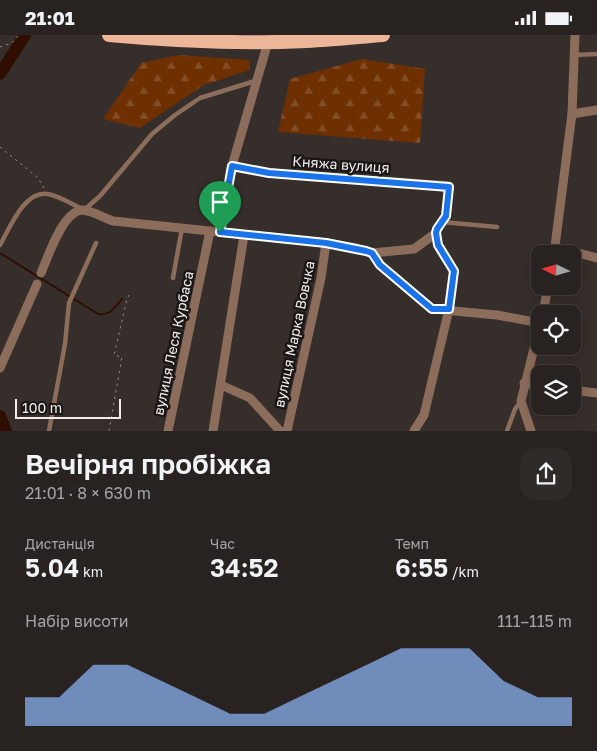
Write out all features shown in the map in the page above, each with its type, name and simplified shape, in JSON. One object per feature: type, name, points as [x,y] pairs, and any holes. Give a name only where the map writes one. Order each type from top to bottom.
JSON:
[{"type":"highway","points":[[109,35],[268,42],[383,35]]},
{"type":"street","points":[[555,245],[572,114],[575,35]]},
{"type":"street","points":[[220,232],[232,166],[255,81],[268,42]]},
{"type":"street","points":[[572,114],[597,110]]},
{"type":"street","name":"Княжа вулиця","points":[[232,166],[269,173],[449,187],[446,216],[442,222]]},
{"type":"street","points":[[41,273],[65,221],[74,213],[84,210],[113,221],[326,243],[372,253],[414,249],[436,233]]},
{"type":"street","points":[[414,431],[424,415],[449,309],[454,271],[438,245],[436,233],[442,222]]},
{"type":"street","name":"вулиця Леся Курбаса","points":[[168,431],[210,231]]},
{"type":"street","points":[[213,431],[244,235]]},
{"type":"street","name":"вулиця Марка Вовчка","points":[[287,431],[322,278],[326,243]]},
{"type":"street","points":[[372,253],[380,265],[432,309],[449,309],[497,315],[531,322]]},
{"type":"street","points":[[581,255],[597,258]]},
{"type":"street","points":[[0,368],[37,284]]},
{"type":"street","points":[[531,431],[521,401],[532,355]]},
{"type":"street","points":[[524,383],[531,384]]},
{"type":"street","points":[[221,385],[250,398],[280,431]]},
{"type":"street","points":[[581,391],[597,393]]},
{"type":"lane","points":[[574,55],[597,54]]},
{"type":"lane","points":[[0,245],[26,202],[38,194],[49,194],[84,210],[100,196],[152,134],[175,115],[200,98],[255,81]]},
{"type":"lane","points":[[442,222],[497,227]]},
{"type":"lane","points":[[173,278],[182,227]]},
{"type":"lane","points":[[49,431],[65,343],[70,303],[96,243]]},
{"type":"lane","points":[[37,284],[41,273]]},
{"type":"lane","points":[[507,431],[514,409],[521,401]]},
{"type":"path","points":[[0,47],[12,43],[19,35]]},
{"type":"path","points":[[0,147],[38,178],[49,194]]},
{"type":"path","points":[[109,431],[122,357],[114,355],[124,308],[129,295]]},
{"type":"green space","points":[[178,55],[250,60],[250,70],[204,85],[140,128],[103,119],[141,63]]},
{"type":"green space","points":[[362,59],[425,69],[420,143],[278,132],[290,79]]},
{"type":"waterway","points":[[0,74],[25,35]]},
{"type":"waterway","points":[[0,253],[98,314],[106,314],[122,299]]},
{"type":"waterway","points":[[0,416],[6,431]]},
{"type":"route","points":[[232,166],[269,173],[449,187],[446,216],[436,233],[438,245],[454,271],[449,309],[432,309],[380,265],[372,253],[326,243],[220,232],[232,166]]}]
